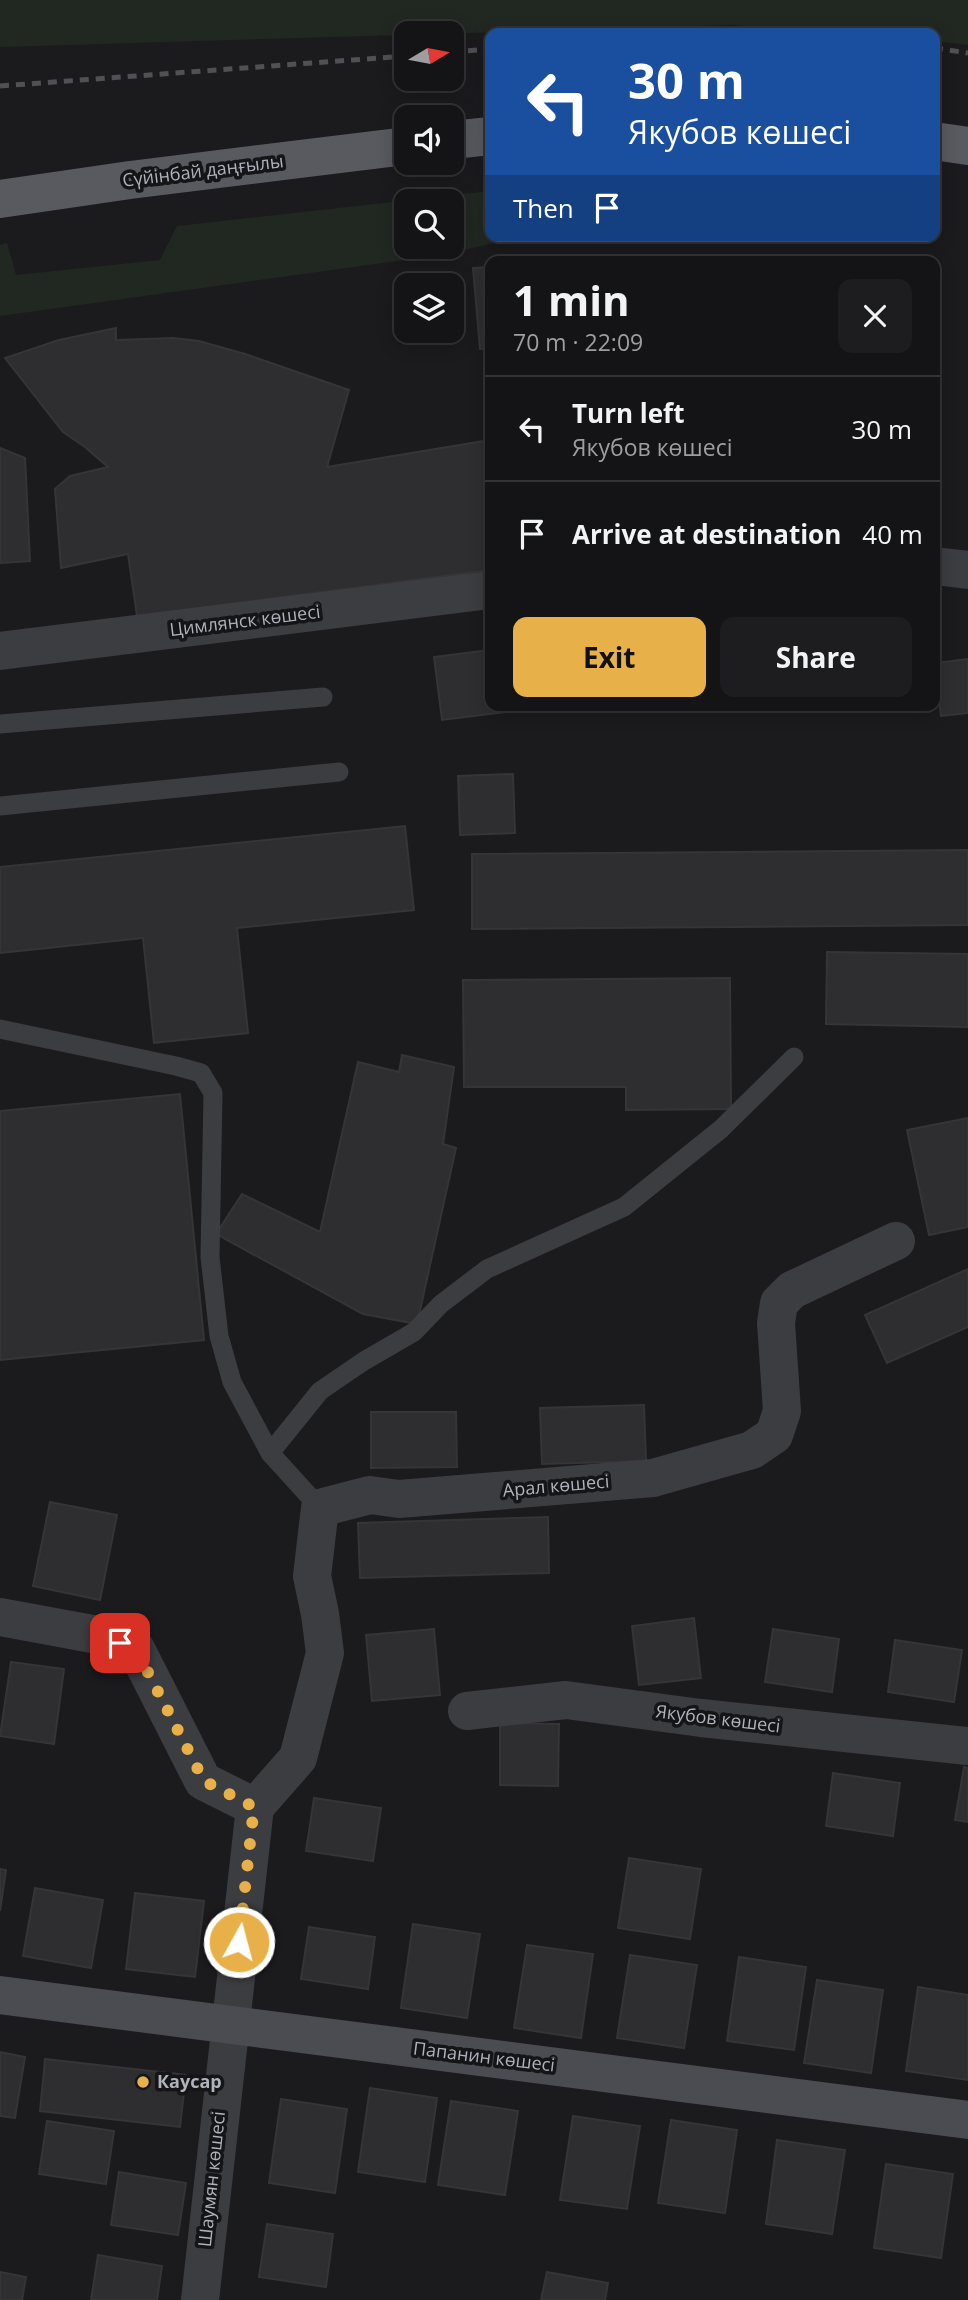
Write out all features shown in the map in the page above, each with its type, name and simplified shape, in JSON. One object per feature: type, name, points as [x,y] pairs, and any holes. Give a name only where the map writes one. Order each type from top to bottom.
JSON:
[{"type":"main road","points":[[464,139],[485,137]]},
{"type":"main road","points":[[940,142],[968,146]]},
{"type":"main road","name":"Сүйінбай даңғылы","points":[[0,199],[394,147]]},
{"type":"main road","name":"Папанин көшесі","points":[[0,1995],[968,2120]]},
{"type":"street","points":[[940,567],[968,570]]},
{"type":"street","name":"Цимлянск көшесі","points":[[0,651],[485,591]]},
{"type":"street","name":"Арал көшесі","points":[[320,1508],[370,1495],[399,1499],[653,1478],[752,1450],[774,1435],[782,1411],[776,1323],[779,1303],[792,1290],[896,1241]]},
{"type":"street","points":[[0,1617],[103,1636],[136,1649],[204,1781],[254,1807],[298,1758],[325,1653],[313,1576],[320,1508]]},
{"type":"street","name":"Якубов көшесі","points":[[467,1711],[566,1700],[701,1718],[968,1746]]},
{"type":"street","name":"Шаумян көшесі","points":[[200,2300],[254,1807]]},
{"type":"lane","points":[[0,724],[323,697]]},
{"type":"lane","points":[[0,806],[339,772]]},
{"type":"lane","points":[[0,1029],[201,1073],[213,1093],[210,1257],[219,1336],[232,1382],[270,1453],[320,1508]]},
{"type":"lane","points":[[270,1453],[320,1391],[414,1332],[441,1304],[487,1269],[624,1207],[721,1129],[794,1057]]},
{"type":"shaded area","points":[[0,0],[968,0],[968,45],[940,42],[940,28],[771,28],[731,25],[485,28],[485,32],[464,33],[464,21],[394,21],[394,35],[0,47]]},
{"type":"shaded area","points":[[485,192],[485,242],[498,242],[464,250],[464,194]]},
{"type":"shaded area","points":[[394,202],[394,259],[411,259],[0,316],[0,245],[7,243],[16,275],[160,260],[177,226]]},
{"type":"building","points":[[485,267],[485,348],[480,349],[473,268]]},
{"type":"building","points":[[116,328],[116,340],[173,338],[199,341],[349,390],[327,467],[485,441],[485,571],[137,616],[128,554],[61,568],[55,489],[70,476],[108,467],[63,432],[5,358],[59,340]]},
{"type":"building","points":[[0,448],[25,458],[30,561],[0,563]]},
{"type":"building","points":[[485,651],[485,711],[514,711],[442,720],[434,657]]},
{"type":"building","points":[[968,659],[968,713],[941,716],[940,662]]},
{"type":"building","points":[[513,774],[515,833],[460,835],[458,776]]},
{"type":"building","points":[[405,826],[414,910],[237,928],[248,1033],[154,1043],[143,938],[0,953],[0,867]]},
{"type":"building","points":[[968,850],[968,925],[472,929],[472,854]]},
{"type":"building","points":[[827,952],[968,954],[968,1027],[826,1024]]},
{"type":"building","points":[[730,978],[731,1109],[626,1110],[626,1087],[464,1087],[463,980]]},
{"type":"building","points":[[402,1055],[454,1067],[443,1144],[456,1148],[417,1324],[363,1314],[216,1234],[242,1194],[320,1232],[358,1062],[399,1072]]},
{"type":"building","points":[[180,1094],[204,1340],[0,1360],[0,1111]]},
{"type":"building","points":[[968,1118],[968,1227],[929,1235],[907,1130]]},
{"type":"building","points":[[968,1269],[968,1327],[887,1363],[865,1315]]},
{"type":"building","points":[[644,1405],[646,1461],[542,1464],[540,1408]]},
{"type":"building","points":[[371,1412],[456,1412],[457,1467],[371,1468]]},
{"type":"building","points":[[50,1502],[117,1515],[100,1600],[33,1586]]},
{"type":"building","points":[[548,1517],[549,1573],[360,1578],[358,1523]]},
{"type":"building","points":[[694,1618],[701,1678],[639,1685],[632,1626]]},
{"type":"building","points":[[434,1629],[440,1695],[372,1701],[366,1635]]},
{"type":"building","points":[[773,1629],[839,1639],[832,1692],[765,1682]]},
{"type":"building","points":[[895,1640],[962,1650],[954,1702],[888,1692]]},
{"type":"building","points":[[11,1662],[64,1669],[54,1744],[0,1736]]},
{"type":"building","points":[[500,1723],[559,1724],[558,1786],[500,1785]]},
{"type":"building","points":[[964,1767],[968,1768],[968,1822],[955,1820]]},
{"type":"building","points":[[833,1773],[900,1783],[893,1836],[826,1826]]},
{"type":"building","points":[[314,1798],[381,1808],[373,1861],[306,1851]]},
{"type":"building","points":[[629,1858],[701,1869],[690,1939],[618,1928]]},
{"type":"building","points":[[0,1869],[6,1870],[0,1911]]},
{"type":"building","points":[[35,1888],[103,1900],[91,1968],[23,1956]]},
{"type":"building","points":[[135,1893],[204,1901],[195,1977],[126,1969]]},
{"type":"building","points":[[413,1924],[480,1934],[467,2018],[401,2008]]},
{"type":"building","points":[[309,1927],[375,1937],[368,1989],[301,1979]]},
{"type":"building","points":[[527,1945],[593,1954],[581,2038],[514,2028]]},
{"type":"building","points":[[630,1955],[697,1965],[684,2048],[617,2038]]},
{"type":"building","points":[[739,1957],[806,1967],[794,2050],[727,2041]]},
{"type":"building","points":[[817,1980],[883,1990],[871,2073],[804,2063]]},
{"type":"building","points":[[918,1987],[968,1995],[968,2080],[906,2071]]},
{"type":"building","points":[[0,2052],[25,2057],[15,2118],[0,2116]]},
{"type":"building","points":[[45,2059],[186,2075],[180,2127],[40,2111]]},
{"type":"building","points":[[370,2088],[437,2098],[425,2182],[358,2172]]},
{"type":"building","points":[[281,2099],[347,2109],[335,2193],[269,2183]]},
{"type":"building","points":[[451,2101],[518,2111],[505,2195],[438,2185]]},
{"type":"building","points":[[573,2116],[640,2126],[627,2209],[560,2200]]},
{"type":"building","points":[[671,2120],[737,2130],[725,2213],[658,2203]]},
{"type":"building","points":[[47,2121],[114,2131],[106,2184],[39,2174]]},
{"type":"building","points":[[777,2140],[845,2150],[832,2234],[766,2224]]},
{"type":"building","points":[[886,2164],[953,2174],[941,2258],[874,2248]]},
{"type":"building","points":[[119,2172],[186,2183],[178,2235],[111,2225]]},
{"type":"building","points":[[267,2224],[333,2234],[326,2287],[259,2277]]},
{"type":"building","points":[[98,2255],[162,2266],[157,2300],[91,2300]]},
{"type":"building","points":[[0,2272],[26,2277],[22,2300],[0,2300]]},
{"type":"building","points":[[547,2272],[608,2283],[605,2300],[541,2300]]},
{"type":"railway","points":[[464,51],[485,49]]},
{"type":"railway","points":[[940,49],[968,53]]},
{"type":"railway","points":[[0,86],[394,57]]},
{"type":"place","name":"Каусар","points":[[143,2082]]},
{"type":"route","points":[[120,1643],[136,1649],[204,1781],[254,1807],[239,1942]]}]
